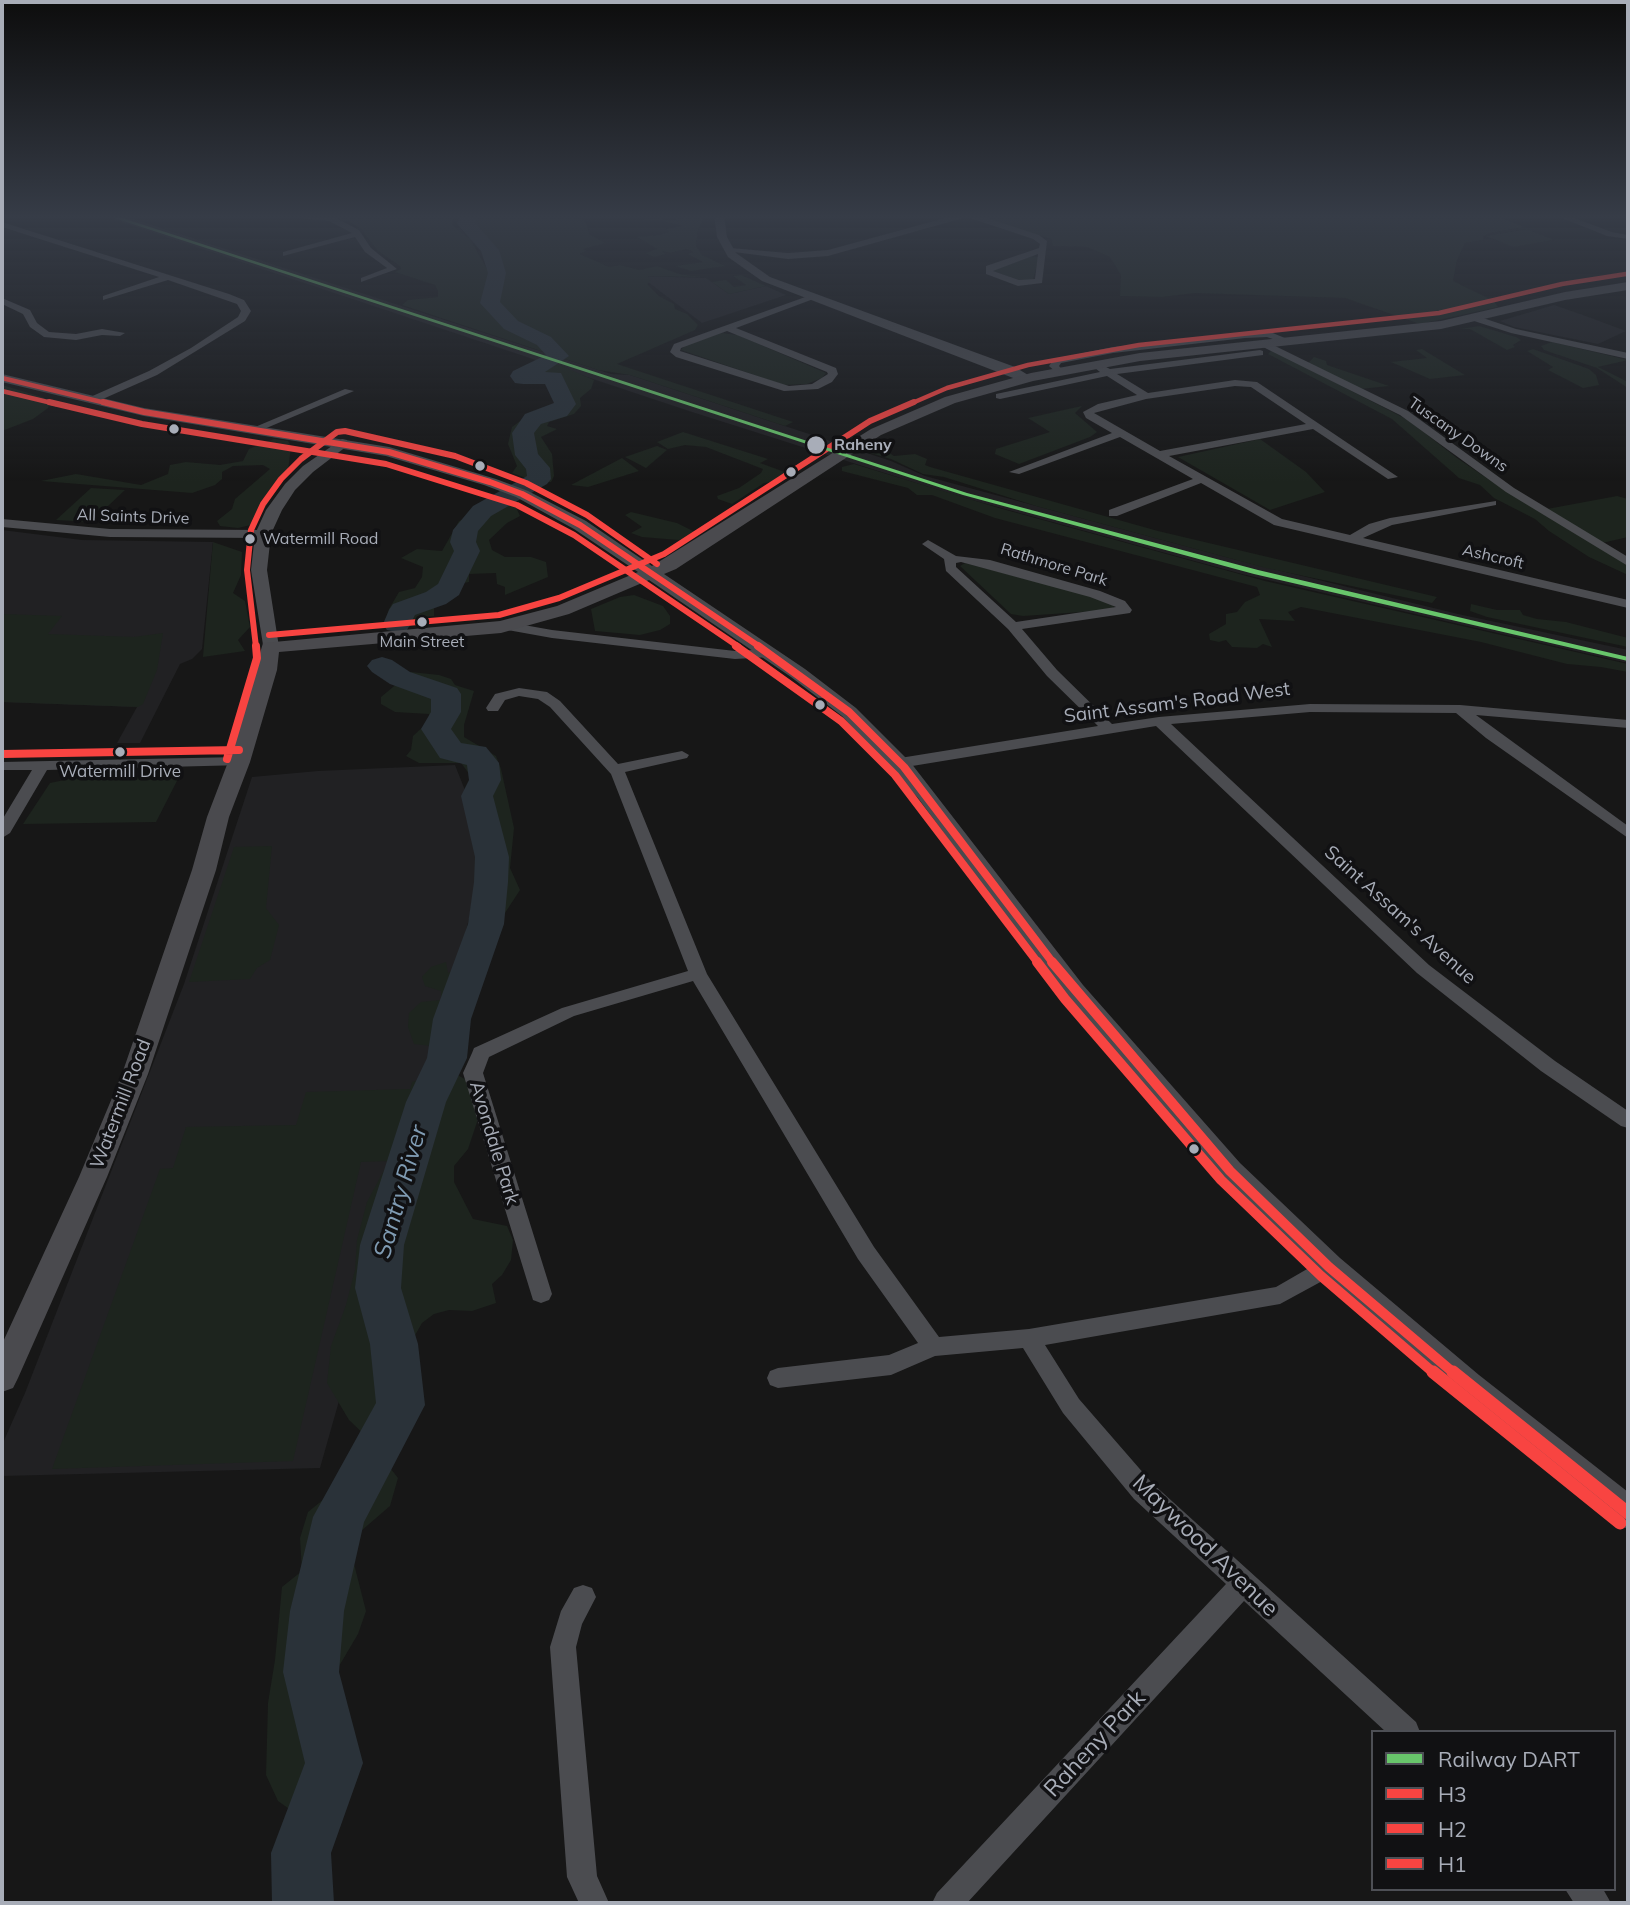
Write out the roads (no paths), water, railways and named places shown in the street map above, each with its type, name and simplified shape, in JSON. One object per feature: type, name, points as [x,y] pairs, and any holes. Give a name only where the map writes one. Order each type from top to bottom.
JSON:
[{"type":"main road","points":[[270,647],[508,626],[564,610],[650,574],[710,540],[851,447],[929,408],[1026,378],[1096,365],[1418,328],[1533,304]]},
{"type":"main road","points":[[2,378],[164,416],[342,443],[425,461],[515,492],[598,537],[627,549],[652,552],[682,549],[710,540]]},
{"type":"main road","points":[[598,537],[770,653],[834,700],[877,738],[926,793],[1030,935],[1116,1042],[1230,1171],[1329,1267],[1468,1385],[1628,1513]]},
{"type":"main road","name":"Watermill Road","points":[[2,1378],[93,1177],[135,1074],[204,870],[218,817],[239,762],[267,670],[270,647]]},
{"type":"street","points":[[9,304],[27,312],[33,325],[47,335],[120,333]]},
{"type":"street","points":[[92,400],[168,365],[242,319],[246,310],[242,304]]},
{"type":"street","points":[[728,328],[832,370],[833,374],[814,387],[788,388],[674,352],[677,346],[795,304]]},
{"type":"street","points":[[827,304],[1026,378]]},
{"type":"street","points":[[1474,318],[1514,331],[1628,356]]},
{"type":"street","points":[[1058,371],[1054,366],[1058,361],[1113,350],[1245,335],[1274,335],[1287,341]]},
{"type":"street","points":[[1000,396],[1110,373],[1262,348]]},
{"type":"street","name":"Tuscany Downs","points":[[1262,348],[1404,413],[1510,490],[1628,562]]},
{"type":"street","points":[[1096,365],[1146,396]]},
{"type":"street","name":"Ashcroft","points":[[1392,477],[1258,387],[1247,383],[1146,396],[1101,405],[1088,412],[1119,434],[1278,522],[1628,604]]},
{"type":"street","points":[[253,430],[349,391]]},
{"type":"street","points":[[1157,455],[1223,440],[1314,426]]},
{"type":"street","points":[[1015,472],[1119,434]]},
{"type":"street","name":"Watermill Road","points":[[270,647],[259,570],[263,534],[274,510],[290,487],[318,460],[342,443]]},
{"type":"street","points":[[1113,513],[1200,480]]},
{"type":"street","points":[[1351,540],[1373,527],[1390,522],[1492,503]]},
{"type":"street","name":"All Saints Drive","points":[[2,523],[122,533],[263,534]]},
{"type":"street","points":[[928,544],[953,559],[949,561],[950,568],[1013,626],[1052,673],[1108,728]]},
{"type":"street","name":"Rathmore Park","points":[[953,559],[986,563],[1095,594],[1120,604],[1125,610],[1013,626]]},
{"type":"street","points":[[508,626],[552,634],[735,655],[770,653]]},
{"type":"street","points":[[493,708],[500,697],[519,692],[542,695],[555,704],[615,769],[698,974],[866,1253],[933,1347]]},
{"type":"street","name":"Saint Assam's Road West","points":[[900,763],[1159,721],[1310,708],[1460,709],[1628,724]]},
{"type":"street","points":[[1460,709],[1490,736],[1628,833]]},
{"type":"street","name":"Saint Assam's Avenue","points":[[1159,721],[1423,969],[1549,1066],[1628,1121]]},
{"type":"street","points":[[615,769],[682,755]]},
{"type":"street","points":[[2,766],[239,762]]},
{"type":"street","points":[[2,833],[42,766]]},
{"type":"street","points":[[2,798],[21,799]]},
{"type":"street","name":"Avondale Park","points":[[541,1294],[472,1073],[481,1053],[568,1012],[698,974]]},
{"type":"street","points":[[778,1378],[891,1365],[933,1347],[1029,1338],[1280,1295],[1329,1267]]},
{"type":"street","name":"Maywood Avenue","points":[[1029,1338],[1072,1406],[1143,1491],[1404,1730]]},
{"type":"street","name":"Raheny Park","points":[[947,1903],[1243,1584]]},
{"type":"street","points":[[583,1597],[570,1620],[563,1647],[582,1877],[594,1903]]},
{"type":"waterway","name":"Santry River","points":[[397,624],[403,610],[436,598],[449,589],[467,551],[463,542],[466,530],[482,511],[539,479],[538,468],[527,455],[523,433],[533,419],[559,411],[565,404],[553,378],[521,376],[559,356],[544,341],[511,325],[491,304]]},
{"type":"waterway","name":"Santry River","points":[[303,1903],[301,1853],[334,1763],[311,1672],[317,1611],[339,1517],[401,1405],[394,1344],[378,1288],[382,1245],[426,1102],[447,1058],[452,1019],[486,924],[491,882],[492,857],[477,796],[485,780],[483,763],[475,754],[451,751],[436,729],[446,712],[446,694],[400,678],[382,666]]},
{"type":"rail line","name":"DART","points":[[380,304],[965,494],[1257,572],[1628,659]]},
{"type":"place","name":"Raheny","points":[[816,445]]},
{"type":"place","name":"Watermill Road","points":[[250,539]]},
{"type":"place","name":"Main Street","points":[[422,622]]},
{"type":"place","name":"Watermill Drive","points":[[120,752]]}]
